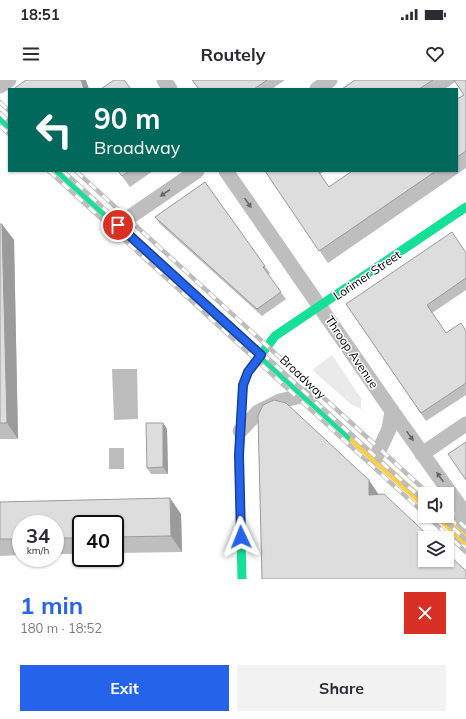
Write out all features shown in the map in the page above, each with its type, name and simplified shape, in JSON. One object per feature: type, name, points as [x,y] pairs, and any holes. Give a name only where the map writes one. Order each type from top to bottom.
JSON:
[{"type":"main road","points":[[0,117],[8,124]]},
{"type":"main road","name":"Broadway","points":[[60,172],[418,498]]},
{"type":"main road","name":"Lorimer Street","points":[[242,579],[239,455],[243,385],[248,372],[275,336],[321,307],[466,207]]},
{"type":"main road","points":[[447,523],[464,539]]},
{"type":"street","points":[[0,86],[9,80]]},
{"type":"street","points":[[318,88],[330,80]]},
{"type":"street","points":[[118,225],[196,172]]},
{"type":"street","name":"Throop Avenue","points":[[227,172],[461,508],[464,517],[464,539]]},
{"type":"street","points":[[240,431],[258,412],[280,401],[305,395]]},
{"type":"street","points":[[375,459],[389,429],[392,411]]},
{"type":"street","points":[[422,454],[466,424]]},
{"type":"shaded area","points":[[332,355],[361,398],[361,409],[352,405],[312,370]]},
{"type":"shaded area","points":[[112,369],[137,369],[138,419],[114,420]]},
{"type":"shaded area","points":[[109,448],[124,448],[124,469],[109,469]]},
{"type":"building","points":[[26,80],[81,80],[84,88],[15,88]]},
{"type":"building","points":[[114,80],[124,80],[130,88],[102,88]]},
{"type":"building","points":[[192,80],[267,80],[255,88],[198,88]]},
{"type":"building","points":[[355,80],[433,80],[421,88],[343,88]]},
{"type":"building","points":[[454,80],[466,80],[466,151],[458,156],[458,98],[464,95]]},
{"type":"building","points":[[119,172],[128,172],[122,176]]},
{"type":"building","points":[[266,172],[319,172],[329,187],[351,172],[435,172],[319,251]]},
{"type":"building","points":[[205,182],[265,266],[263,267],[281,292],[257,309],[155,217]]},
{"type":"building","points":[[0,224],[2,224],[7,423],[0,423]]},
{"type":"building","points":[[452,232],[466,253],[466,278],[427,305],[446,333],[461,323],[466,331],[466,383],[421,413],[346,304]]},
{"type":"building","points":[[274,400],[286,403],[369,480],[369,495],[384,494],[424,531],[418,531],[418,567],[454,567],[454,560],[466,571],[466,579],[262,579],[258,416],[263,405]]},
{"type":"building","points":[[146,423],[163,423],[163,467],[147,468]]},
{"type":"building","points":[[466,442],[466,480],[448,454]]},
{"type":"building","points":[[170,498],[171,536],[124,537],[124,515],[72,515],[72,538],[64,538],[64,515],[12,515],[12,539],[0,539],[0,502]]},
{"type":"railway","points":[[0,102],[8,110]]},
{"type":"railway","points":[[0,113],[8,121]]},
{"type":"railway","points":[[0,126],[8,133]]},
{"type":"railway","points":[[50,172],[418,508]]},
{"type":"railway","points":[[64,172],[418,496]]},
{"type":"railway","points":[[77,172],[421,487]]},
{"type":"railway","points":[[454,517],[466,528]]},
{"type":"railway","points":[[435,523],[466,552]]},
{"type":"railway","points":[[448,523],[466,540]]},
{"type":"traffic: fast","points":[[0,117],[8,124]]},
{"type":"traffic: fast","points":[[60,172],[354,440]]},
{"type":"traffic: fast","points":[[242,579],[239,455],[243,385],[248,372],[275,336],[466,207]]},
{"type":"traffic: slow","points":[[354,440],[418,498]]},
{"type":"traffic: slow","points":[[447,523],[466,541]]},
{"type":"route","points":[[118,225],[261,355],[248,372],[243,385],[239,455],[241,537]]}]
